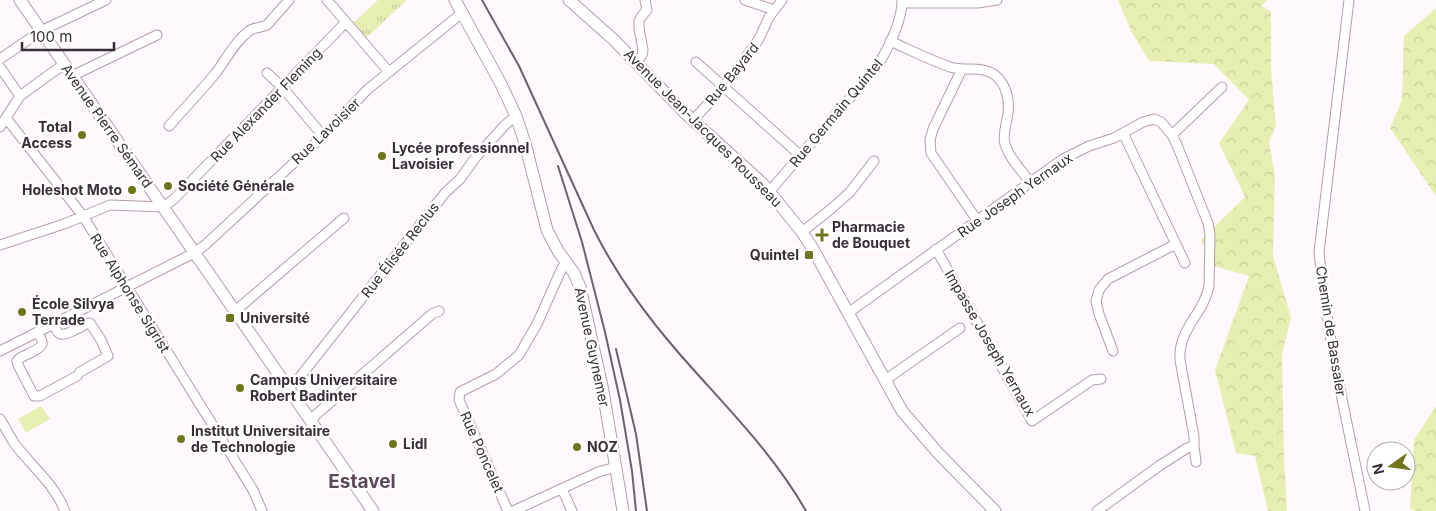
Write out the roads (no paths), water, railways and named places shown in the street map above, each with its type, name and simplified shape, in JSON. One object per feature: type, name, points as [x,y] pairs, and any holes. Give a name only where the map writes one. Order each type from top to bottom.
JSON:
[{"type":"main road","name":"Avenue Pierre Sémard","points":[[20,0],[373,511]]},
{"type":"main road","name":"Avenue Guynemer","points":[[455,0],[501,84],[516,116],[547,230],[558,251],[577,278],[580,287],[603,391],[623,511]]},
{"type":"main road","name":"Avenue Jean-Jacques Rousseau","points":[[570,0],[637,62],[693,120],[747,169],[769,192],[802,232],[902,410],[922,434],[995,511]]},
{"type":"street","points":[[0,59],[41,31],[106,0]]},
{"type":"street","points":[[169,126],[216,72],[247,32],[267,24],[289,0]]},
{"type":"street","points":[[327,0],[389,72]]},
{"type":"street","points":[[637,62],[643,50],[639,22],[647,10],[645,0]]},
{"type":"street","points":[[745,0],[774,10]]},
{"type":"street","name":"Rue Bayard","points":[[693,120],[724,87],[759,39],[769,17],[782,0]]},
{"type":"street","points":[[902,1],[978,3],[997,0]]},
{"type":"street","name":"Chemin de Bassaler","points":[[1349,0],[1319,252],[1321,278],[1334,357],[1365,511]]},
{"type":"street","name":"Rue Germain Quintel","points":[[769,192],[876,68],[885,54],[901,13],[902,1]]},
{"type":"street","name":"Rue Lavoisier","points":[[0,351],[194,253],[205,245],[324,136],[368,90],[462,13]]},
{"type":"street","name":"Rue Alexander Fleming","points":[[164,207],[175,198],[346,22]]},
{"type":"street","points":[[72,76],[157,35]]},
{"type":"street","points":[[890,41],[952,68],[976,68],[988,71],[996,76],[1004,86],[1008,98],[1009,111],[1004,134],[1005,142],[1008,151],[1030,182]]},
{"type":"street","points":[[696,62],[801,156]]},
{"type":"street","points":[[0,127],[20,96],[64,64]]},
{"type":"street","points":[[0,67],[20,96]]},
{"type":"street","points":[[962,69],[933,129],[930,140],[931,153],[977,220]]},
{"type":"street","points":[[268,73],[324,136]]},
{"type":"street","points":[[1172,135],[1222,87]]},
{"type":"street","name":"Rue Élisée Reclus","points":[[288,389],[299,378],[445,193],[460,179],[505,125],[516,116]]},
{"type":"street","name":"Rue Alphonse Sigrist","points":[[6,118],[83,216],[253,490],[262,511]]},
{"type":"street","name":"Rue Joseph Yernaux","points":[[848,313],[1063,159],[1089,146],[1114,138],[1143,122],[1154,119],[1161,122],[1172,135],[1204,210],[1210,235],[1208,294],[1181,341],[1179,349],[1194,436],[1196,462]]},
{"type":"street","points":[[1123,133],[1185,263]]},
{"type":"street","points":[[802,232],[850,192],[874,161]]},
{"type":"street","points":[[0,245],[64,224],[110,205],[164,207]]},
{"type":"street","points":[[234,312],[344,218]]},
{"type":"street","points":[[1114,351],[1099,314],[1096,301],[1100,290],[1108,279],[1176,244]]},
{"type":"street","name":"Impasse Joseph Yernaux","points":[[936,249],[1032,421],[1092,380],[1101,379]]},
{"type":"street","name":"Rue Poncelet","points":[[508,511],[459,400],[460,392],[496,374],[518,355],[537,324],[562,268],[568,264]]},
{"type":"street","points":[[310,420],[432,314],[439,311]]},
{"type":"street","points":[[37,332],[42,345],[20,358],[18,364],[34,396],[40,396],[77,376],[80,372],[108,356],[101,340],[90,323],[66,334],[58,333],[53,324]]},
{"type":"street","points":[[884,380],[960,328]]},
{"type":"street","points":[[0,419],[14,443],[51,485],[62,502],[65,511]]},
{"type":"street","points":[[1097,511],[1159,466],[1187,448],[1194,446]]},
{"type":"street","points":[[513,511],[598,472],[616,467]]},
{"type":"street","points":[[562,489],[572,511]]},
{"type":"railway","points":[[482,0],[519,66],[594,230],[621,278],[665,337],[746,428],[778,468],[806,511]]},
{"type":"railway","points":[[558,166],[582,242],[605,332],[620,400],[632,471],[636,511]]},
{"type":"railway","points":[[616,349],[636,434],[647,511]]},
{"type":"place","name":"Total Access","points":[[82,135]]},
{"type":"place","name":"Lycée professionnel Lavoisier","points":[[382,156]]},
{"type":"place","name":"Société Générale","points":[[168,186]]},
{"type":"place","name":"Holeshot Moto","points":[[132,190]]},
{"type":"place","name":"Pharmacie de Bouquet","points":[[822,235]]},
{"type":"place","name":"Quintel","points":[[809,255]]},
{"type":"place","name":"École Silvya Terrade","points":[[22,312]]},
{"type":"place","name":"Université","points":[[230,318]]},
{"type":"place","name":"Campus Universitaire Robert Badinter","points":[[240,388]]},
{"type":"place","name":"Institut Universitaire de Technologie","points":[[181,439]]},
{"type":"place","name":"Lidl","points":[[393,444]]},
{"type":"place","name":"NOZ","points":[[577,447]]},
{"type":"district","name":"Estavel","points":[[362,481]]}]
